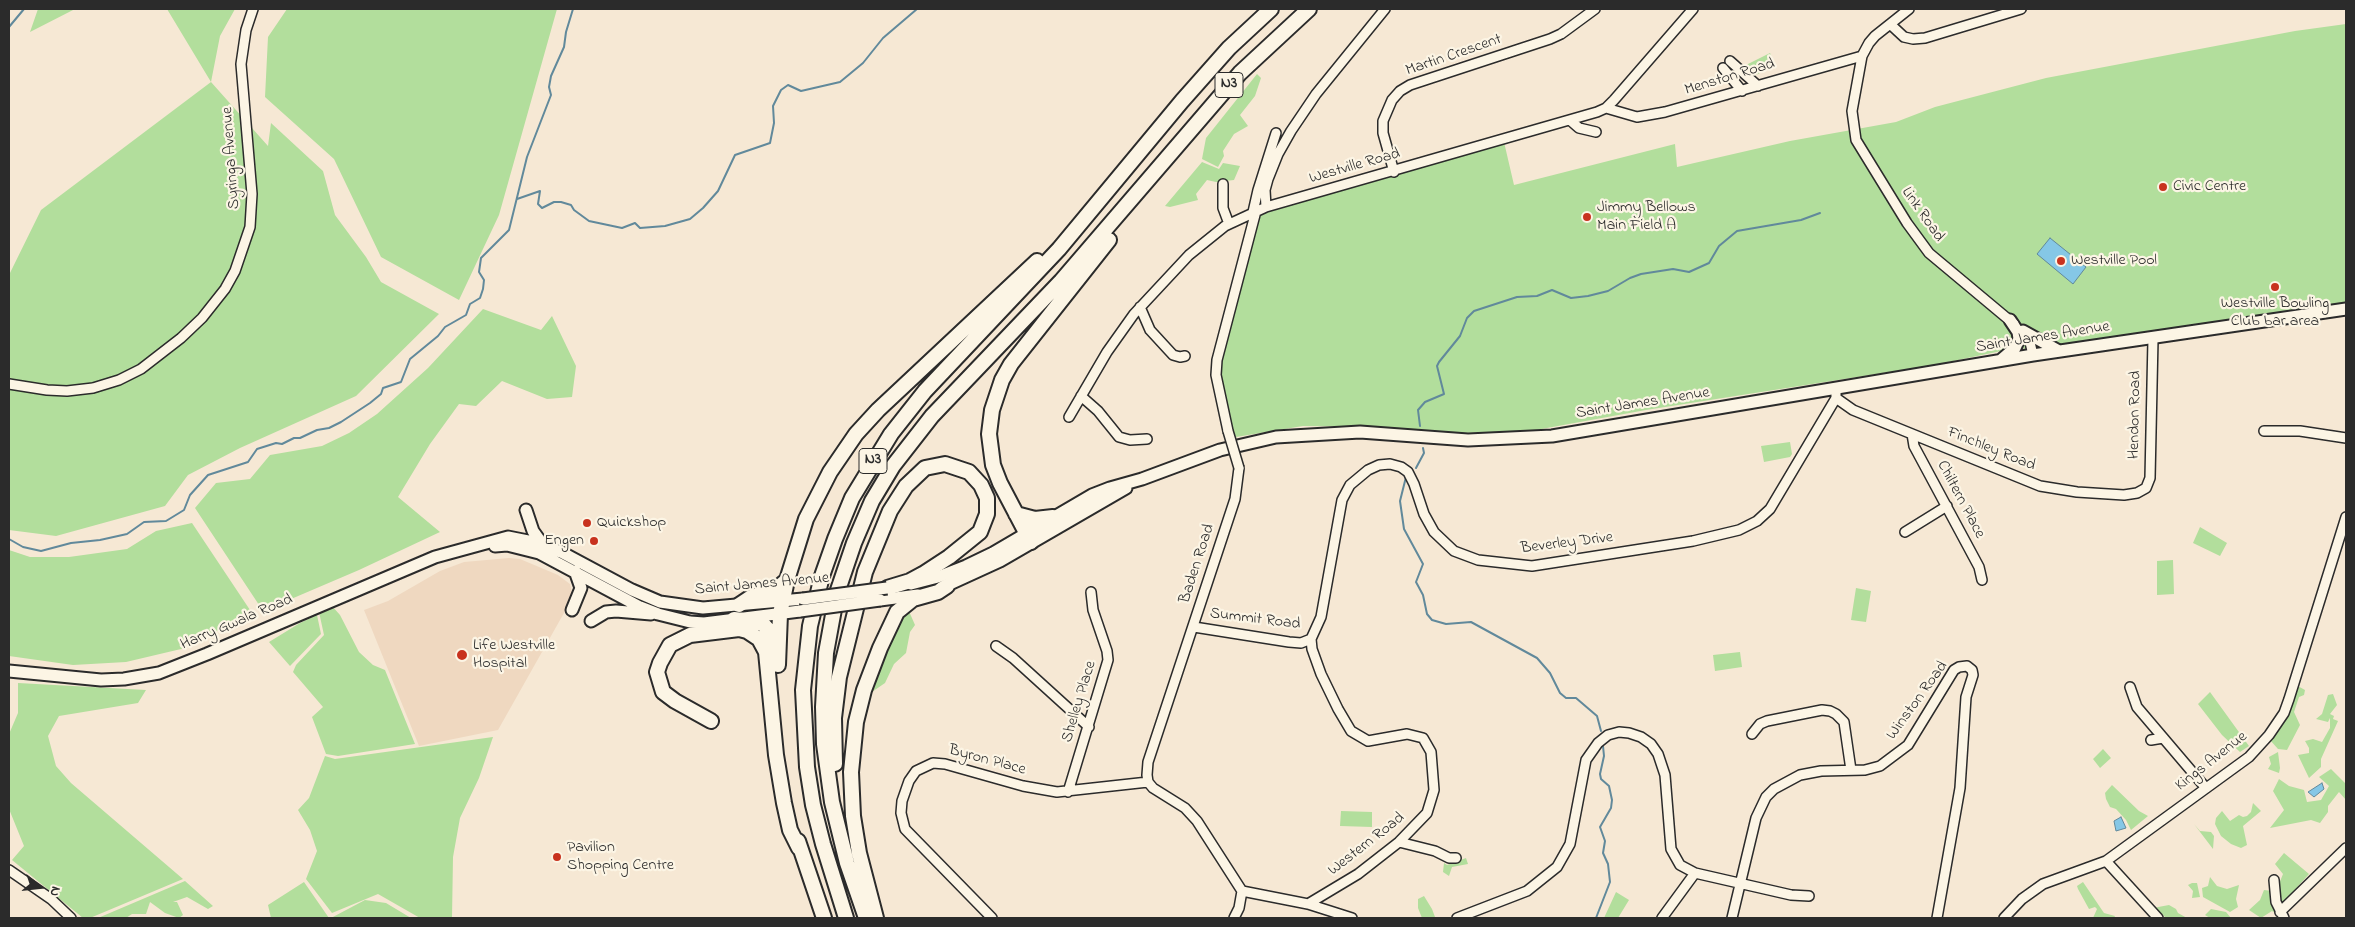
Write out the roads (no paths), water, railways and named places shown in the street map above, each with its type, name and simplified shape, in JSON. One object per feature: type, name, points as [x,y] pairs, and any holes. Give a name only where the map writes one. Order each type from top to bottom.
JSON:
[{"type":"highway","name":"N3","points":[[846,918],[822,844],[813,805],[807,767],[804,690],[810,626],[822,576],[835,539],[865,474],[906,414],[941,374],[1040,270],[1223,55],[1271,9]]},
{"type":"highway","name":"N3","points":[[866,918],[847,863],[832,802],[825,752],[824,669],[837,593],[854,543],[880,487],[919,431],[1062,281],[1240,73],[1309,9]]},
{"type":"highway","points":[[1029,538],[1000,483],[993,465],[989,434],[992,410],[1002,380],[1017,356],[1119,227],[1158,169]]},
{"type":"highway","points":[[778,665],[782,607],[796,546],[816,495],[856,434],[878,410],[1019,279],[1084,209],[1121,175]]},
{"type":"highway","points":[[860,902],[855,867],[839,798],[834,746],[836,701],[848,637],[876,544],[890,511],[906,486],[918,472],[931,466],[945,464],[968,472],[981,484],[987,498],[988,514],[980,532],[949,557],[923,574],[910,581],[887,588]]},
{"type":"highway","points":[[1016,514],[1034,519],[1054,517]]},
{"type":"highway","points":[[739,606],[751,597],[774,592],[787,580]]},
{"type":"highway","points":[[876,918],[859,853],[853,816],[851,772],[856,722],[873,665],[897,612],[913,598],[938,592],[947,586]]},
{"type":"highway","points":[[734,620],[758,622],[768,629],[775,640],[785,763],[799,848]]},
{"type":"highway","points":[[711,721],[675,701],[664,692],[657,672],[660,663],[670,645],[690,635],[728,630],[747,631],[759,639],[766,652],[776,755],[784,803],[790,830],[799,848],[824,918]]},
{"type":"main road","name":"Saint James Avenue","points":[[468,547],[508,537],[543,545],[561,552],[637,593],[660,602],[698,608],[739,606],[782,607],[800,611],[913,596],[947,586],[980,572],[1029,538],[1054,517],[1092,495],[1220,450],[1276,437],[1360,432],[1468,440],[1507,440],[1552,436],[1836,394],[2033,355],[2346,310]]},
{"type":"main road","points":[[2000,361],[2015,348],[2019,340],[2018,332],[2010,320]]},
{"type":"main road","points":[[2023,331],[2059,351]]},
{"type":"main road","name":"Saint James Avenue","points":[[468,547],[507,544],[551,558],[624,599],[658,614],[697,623],[734,620],[782,607],[803,599],[921,582],[951,572],[1029,538],[1142,479]]},
{"type":"main road","points":[[526,510],[533,531],[543,545]]},
{"type":"main road","name":"Harry Gwala Road","points":[[9,671],[101,680],[124,679],[159,673],[435,557],[468,547]]},
{"type":"main road","points":[[572,610],[581,588],[575,571]]},
{"type":"main road","points":[[591,621],[606,612],[658,614]]},
{"type":"street","name":"Syringa Avenue","points":[[9,384],[67,391],[93,388],[119,380],[141,369],[181,338],[202,318],[225,289],[235,271],[250,227],[252,194],[241,64],[246,30],[253,9]]},
{"type":"street","points":[[1266,207],[1265,190],[1268,179],[1278,154],[1291,131],[1316,94],[1385,9]]},
{"type":"street","name":"Martin Crescent","points":[[1394,172],[1383,133],[1382,121],[1392,100],[1400,91],[1410,85],[1550,39],[1561,34],[1595,9]]},
{"type":"street","name":"Westville Road","points":[[1069,417],[1122,331],[1140,307],[1189,255],[1228,224],[1266,207],[1571,121],[1606,108],[1693,9]]},
{"type":"street","points":[[1862,56],[1869,43],[1909,9]]},
{"type":"street","points":[[1890,24],[1904,37],[1913,39],[1924,38],[2021,9]]},
{"type":"street","name":"Menston Road","points":[[1606,108],[1629,116],[1646,116],[1686,107],[1862,56]]},
{"type":"street","name":"Link Road","points":[[1862,56],[1852,111],[1854,128],[1860,146],[1907,223],[1929,253],[2023,331],[2029,338],[2033,355]]},
{"type":"street","points":[[1742,90],[1726,64],[1758,86]]},
{"type":"street","points":[[1571,121],[1579,128],[1596,132]]},
{"type":"street","name":"Baden Road","points":[[1148,782],[1148,762],[1235,499],[1238,468],[1217,380],[1217,360],[1255,211],[1258,190],[1276,133]]},
{"type":"street","points":[[1223,184],[1223,208],[1228,224]]},
{"type":"street","points":[[1140,307],[1150,330],[1173,356],[1186,356]]},
{"type":"street","name":"Hendon Road","points":[[2144,490],[2150,478],[2153,339]]},
{"type":"street","name":"Finchley Road","points":[[1836,394],[1853,410],[2040,486],[2077,492],[2124,495],[2144,490]]},
{"type":"street","name":"Beverley Drive","points":[[1311,639],[1320,617],[1342,500],[1350,484],[1368,470],[1379,465],[1390,464],[1401,467],[1408,472],[1430,524],[1444,544],[1454,550],[1490,563],[1532,566],[1555,563],[1725,534],[1757,521],[1770,509],[1836,394]]},
{"type":"street","points":[[1081,396],[1098,412],[1119,437],[1130,440],[1147,439]]},
{"type":"street","points":[[2264,431],[2300,431],[2346,438]]},
{"type":"street","name":"Chiltern Place","points":[[1912,434],[1914,446],[1979,566],[1982,580]]},
{"type":"street","points":[[1905,532],[1946,506]]},
{"type":"street","name":"Kings Avenue","points":[[2004,918],[2022,899],[2043,884],[2106,860],[2249,757],[2269,735],[2284,713],[2346,517]]},
{"type":"street","name":"Shelley Place","points":[[1068,792],[1107,668],[1108,656],[1093,610],[1091,592]]},
{"type":"street","name":"Summit Road","points":[[1194,627],[1289,642],[1301,643],[1311,639]]},
{"type":"street","name":"Western Road","points":[[1308,904],[1358,874],[1399,842],[1420,822],[1431,805],[1434,778],[1429,747],[1422,738],[1413,734],[1368,741],[1351,731],[1330,692],[1312,649],[1311,639]]},
{"type":"street","points":[[996,646],[1013,658],[1088,727]]},
{"type":"street","name":"Winston Road","points":[[1732,918],[1756,818],[1762,804],[1774,789],[1808,773],[1864,770],[1880,766],[1908,745],[1954,670],[1963,666],[1972,670],[1973,675],[1966,697],[1960,788],[1937,918]]},
{"type":"street","points":[[2130,688],[2138,707],[2205,787]]},
{"type":"street","points":[[1752,734],[1760,724],[1767,721],[1822,710],[1830,711],[1844,722],[1851,770]]},
{"type":"street","points":[[1457,918],[1527,891],[1556,867],[1570,844],[1586,760],[1598,743],[1608,735],[1619,732],[1641,737],[1651,744],[1658,754],[1665,775],[1667,820],[1671,849],[1680,865],[1694,873],[1791,895],[1809,896]]},
{"type":"street","points":[[2151,740],[2163,738]]},
{"type":"street","name":"Byron Place","points":[[992,918],[905,829],[902,807],[909,781],[916,771],[933,763],[945,764],[1044,791],[1068,792],[1148,782]]},
{"type":"street","points":[[1148,782],[1159,793],[1185,808],[1192,816],[1242,890],[1239,908],[1234,918]]},
{"type":"street","points":[[1399,842],[1435,851],[1449,858],[1456,858]]},
{"type":"street","points":[[2274,880],[2274,894],[2282,915],[2346,848]]},
{"type":"street","points":[[2106,860],[2158,918]]},
{"type":"street","points":[[9,870],[51,898],[71,918]]},
{"type":"street","points":[[1662,918],[1694,873]]},
{"type":"street","points":[[1242,890],[1308,904],[1352,918]]},
{"type":"water","name":"Westville Pool","points":[[2050,238],[2086,267],[2073,284],[2037,254]]},
{"type":"water","points":[[2322,783],[2324,789],[2314,797],[2308,792]]},
{"type":"water","points":[[2121,817],[2126,828],[2116,831],[2114,821]]},
{"type":"waterway","points":[[9,27],[24,9]]},
{"type":"waterway","points":[[9,539],[23,547],[41,551],[71,543],[100,540],[127,534],[144,522],[166,521],[184,510],[190,495],[208,475],[248,462],[257,449],[276,443],[282,444],[317,430],[329,428],[370,403],[381,394],[383,388],[401,382],[410,359],[438,336],[445,327],[466,315],[470,304],[480,298],[484,280],[479,272],[481,258],[509,230],[527,157],[551,95],[549,87],[551,76],[564,47],[566,32],[573,9]]},
{"type":"waterway","points":[[517,199],[540,191],[538,204],[542,208],[554,202],[561,202],[571,205],[574,210],[589,221],[622,228],[635,223],[640,228],[665,226],[690,219],[718,191],[735,155],[770,143],[774,123],[773,106],[781,90],[788,85],[801,91],[840,82],[863,63],[883,38],[917,9]]},
{"type":"waterway","points":[[1420,426],[1418,410],[1425,402],[1444,394],[1437,366],[1460,336],[1467,318],[1474,311],[1517,297],[1537,296],[1552,290],[1571,298],[1588,296],[1608,291],[1641,274],[1673,269],[1689,272],[1709,263],[1719,246],[1737,231],[1801,220],[1820,213]]},
{"type":"waterway","points":[[1416,468],[1424,453],[1423,448]]},
{"type":"waterway","points":[[1406,477],[1400,501],[1404,529],[1423,564],[1416,582],[1423,595],[1427,614],[1432,620],[1446,624],[1471,622],[1537,658],[1550,673],[1560,693],[1566,698],[1576,698],[1597,716],[1601,731]]},
{"type":"waterway","points":[[1596,918],[1610,882],[1608,864],[1603,853],[1605,841],[1600,827],[1611,808],[1612,800],[1609,786],[1601,779],[1600,774],[1604,756],[1603,746]]},
{"type":"place","name":"Civic Centre","points":[[2163,187]]},
{"type":"place","name":"Jimmy Bellows Main Field A","points":[[1587,217]]},
{"type":"place","name":"Westville Pool","points":[[2061,261]]},
{"type":"place","name":"Westville Bowling Club bar area","points":[[2275,287]]},
{"type":"place","name":"Quickshop","points":[[587,523]]},
{"type":"place","name":"Engen","points":[[594,541]]},
{"type":"place","name":"Life Westville Hospital","points":[[462,655]]},
{"type":"place","name":"Pavilion Shopping Centre","points":[[557,857]]}]
